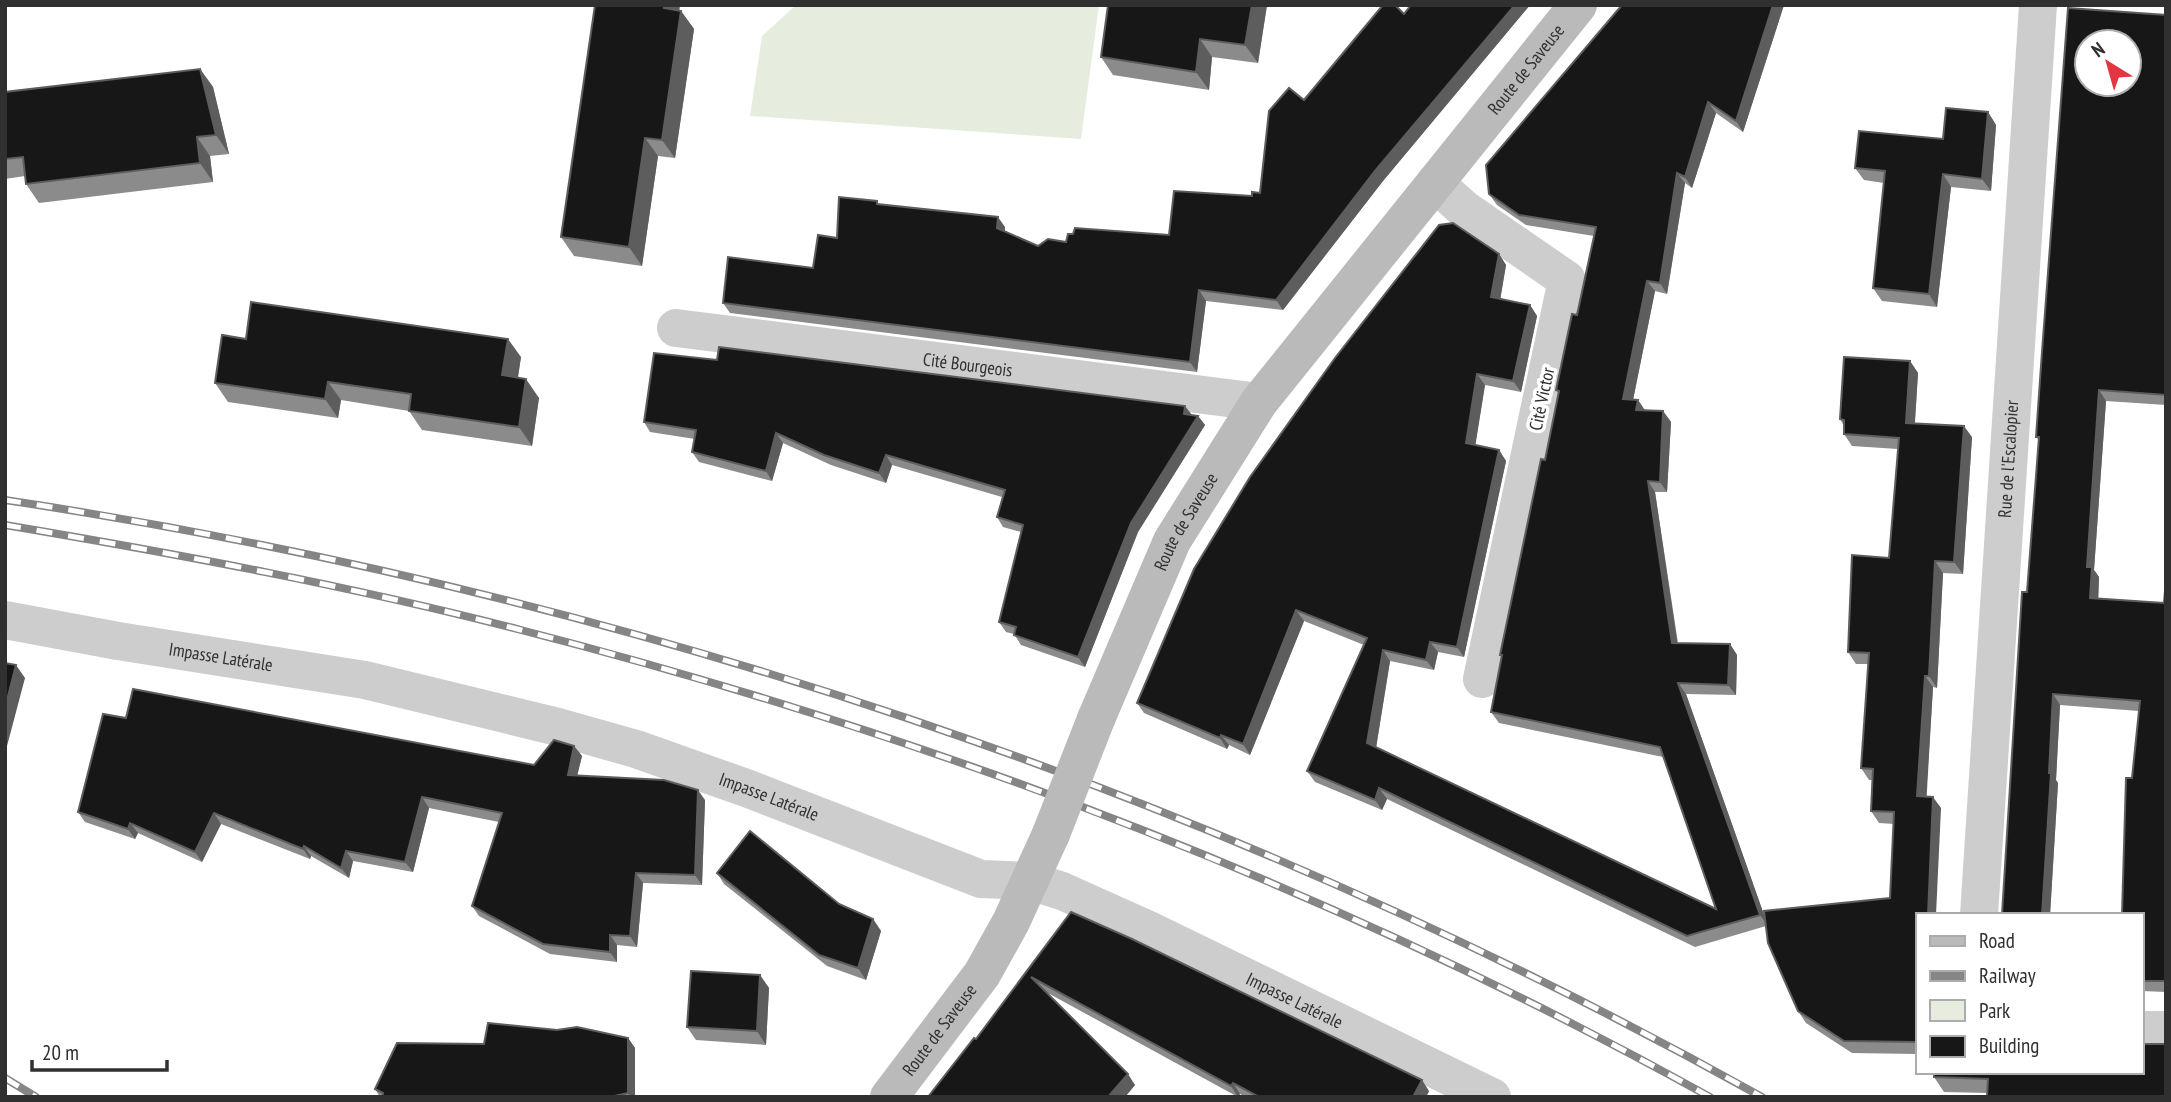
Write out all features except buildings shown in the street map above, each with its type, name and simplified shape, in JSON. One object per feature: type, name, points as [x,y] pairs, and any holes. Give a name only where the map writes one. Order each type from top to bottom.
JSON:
[{"type":"main road","name":"Route de Saveuse","points":[[889,1097],[982,974],[1011,922],[1051,834],[1096,719],[1172,541],[1259,402],[1578,5]]},
{"type":"street","name":"Rue de l'Escalopier","points":[[1979,913],[2038,5]]},
{"type":"street","name":"Cité Victor","points":[[1434,183],[1464,208],[1567,280],[1482,679]]},
{"type":"street","name":"Cité Bourgeois","points":[[676,328],[1259,402]]},
{"type":"street","name":"Impasse Latérale","points":[[5,620],[118,641],[365,680],[636,749],[749,789],[981,879],[1030,881],[1062,891],[1149,930],[1492,1097]]},
{"type":"street","points":[[2143,1030],[2166,1030]]},
{"type":"green space","points":[[796,5],[1099,5],[1081,139],[750,116],[762,36]]},
{"type":"railway","points":[[5,500],[235,540],[463,589],[688,649],[911,719],[1130,799],[1345,889],[1556,988],[1762,1097]]},
{"type":"railway","points":[[5,525],[264,572],[457,614],[675,672],[829,719],[980,770],[1279,886],[1425,952],[1569,1022],[1710,1097]]},
{"type":"railway","points":[[5,1078],[36,1097]]}]
